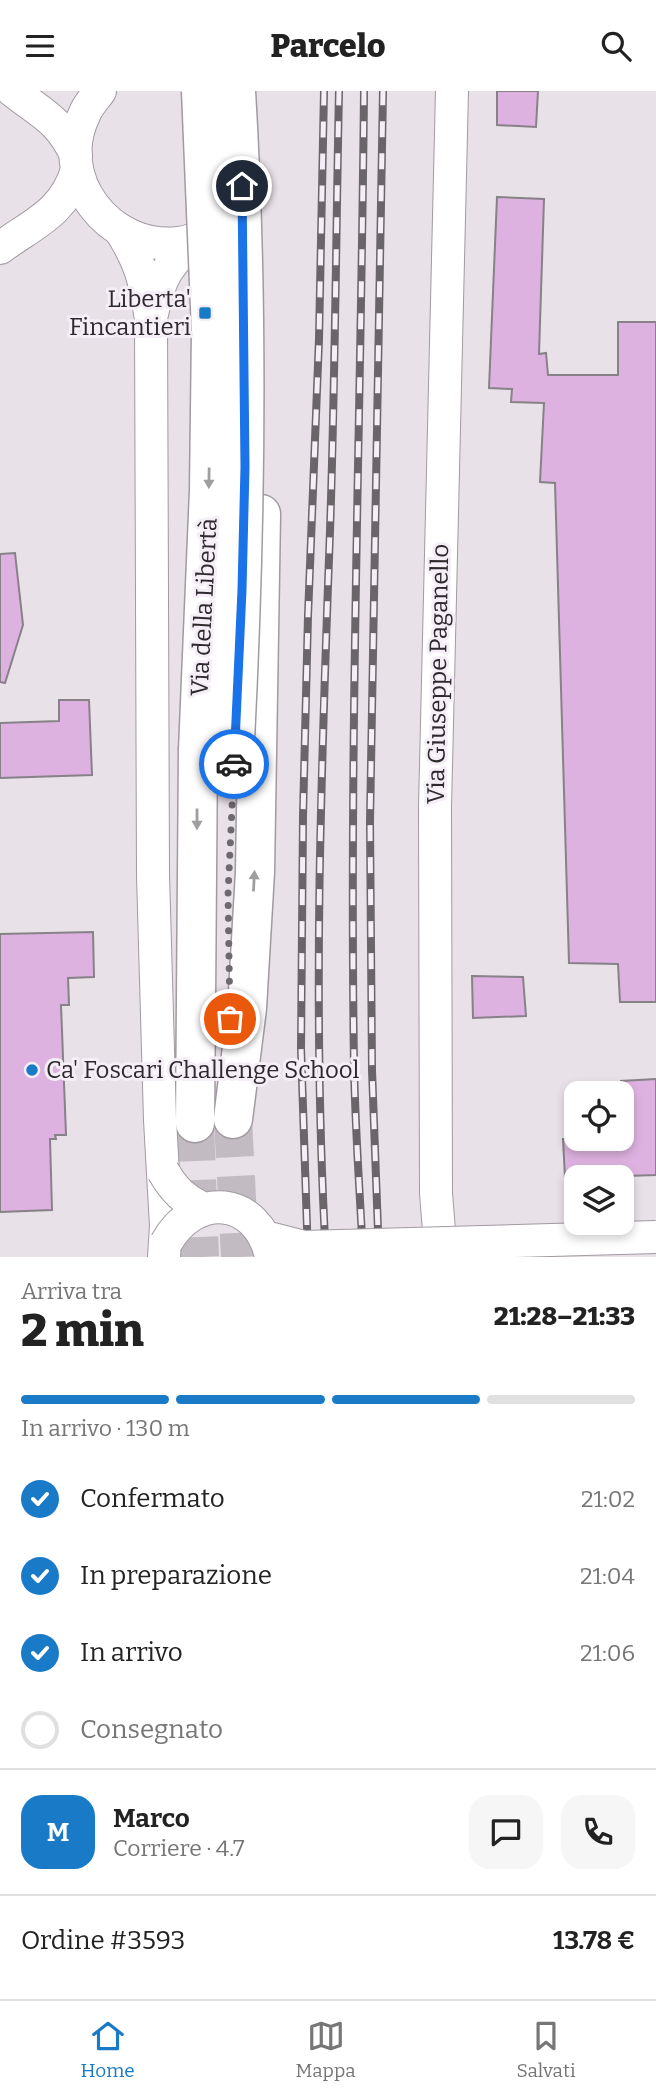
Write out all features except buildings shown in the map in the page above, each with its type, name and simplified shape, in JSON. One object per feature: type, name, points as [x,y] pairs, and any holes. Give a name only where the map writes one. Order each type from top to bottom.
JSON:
[{"type":"highway","name":"Via della Libertà","points":[[195,1123],[198,750],[209,490],[211,331],[201,91]]},
{"type":"highway","name":"Via della Libertà","points":[[238,95],[243,210],[245,467],[228,894],[233,1119],[247,1008],[255,872],[262,480]]},
{"type":"highway","points":[[232,214],[242,231],[259,325],[262,480]]},
{"type":"street","name":"Via Giuseppe Paganello","points":[[441,1257],[436,1193],[435,807],[452,91]]},
{"type":"street","points":[[238,95],[254,132],[257,157],[251,183],[232,214],[209,242],[201,265],[202,381],[208,406],[228,442],[262,480]]},
{"type":"street","points":[[26,99],[61,111],[75,109],[97,96]]},
{"type":"street","points":[[0,248],[60,205],[71,188],[77,162],[76,141],[84,114],[97,96]]},
{"type":"street","name":"Via della Libertà","points":[[26,99],[67,136],[84,192],[96,211],[113,225],[136,254],[146,284],[151,319],[153,875],[165,1250]]},
{"type":"street","points":[[39,222],[60,216],[79,216],[113,225],[133,237],[156,243],[180,243],[203,236],[232,214]]},
{"type":"street","name":"Via della Libertà","points":[[151,319],[158,285],[172,261],[194,239]]},
{"type":"street","points":[[163,1171],[174,1190],[188,1202],[204,1209]]},
{"type":"street","points":[[165,1250],[175,1227],[181,1221],[204,1209],[223,1207],[240,1212],[255,1223],[268,1247],[294,1246],[307,1252],[656,1237]]},
{"type":"tunnel","points":[[233,1119],[240,1257]]},
{"type":"tunnel","points":[[195,1123],[200,1257]]},
{"type":"railway","points":[[308,1257],[301,1048],[303,816],[319,339],[324,91]]},
{"type":"railway","points":[[326,1257],[319,1075],[319,894],[333,421],[339,91]]},
{"type":"railway","points":[[363,1257],[355,1088],[353,942],[354,699],[364,91]]},
{"type":"railway","points":[[379,1257],[372,1070],[370,822],[383,91]]},
{"type":"way so far","points":[[230,1019],[228,894],[234,764]]},
{"type":"place","name":"Liberta' Fincantieri","points":[[205,313]]},
{"type":"place","name":"Ca' Foscari Challenge School","points":[[32,1070]]},
{"type":"route","points":[[234,764],[245,467],[242,186]]}]
